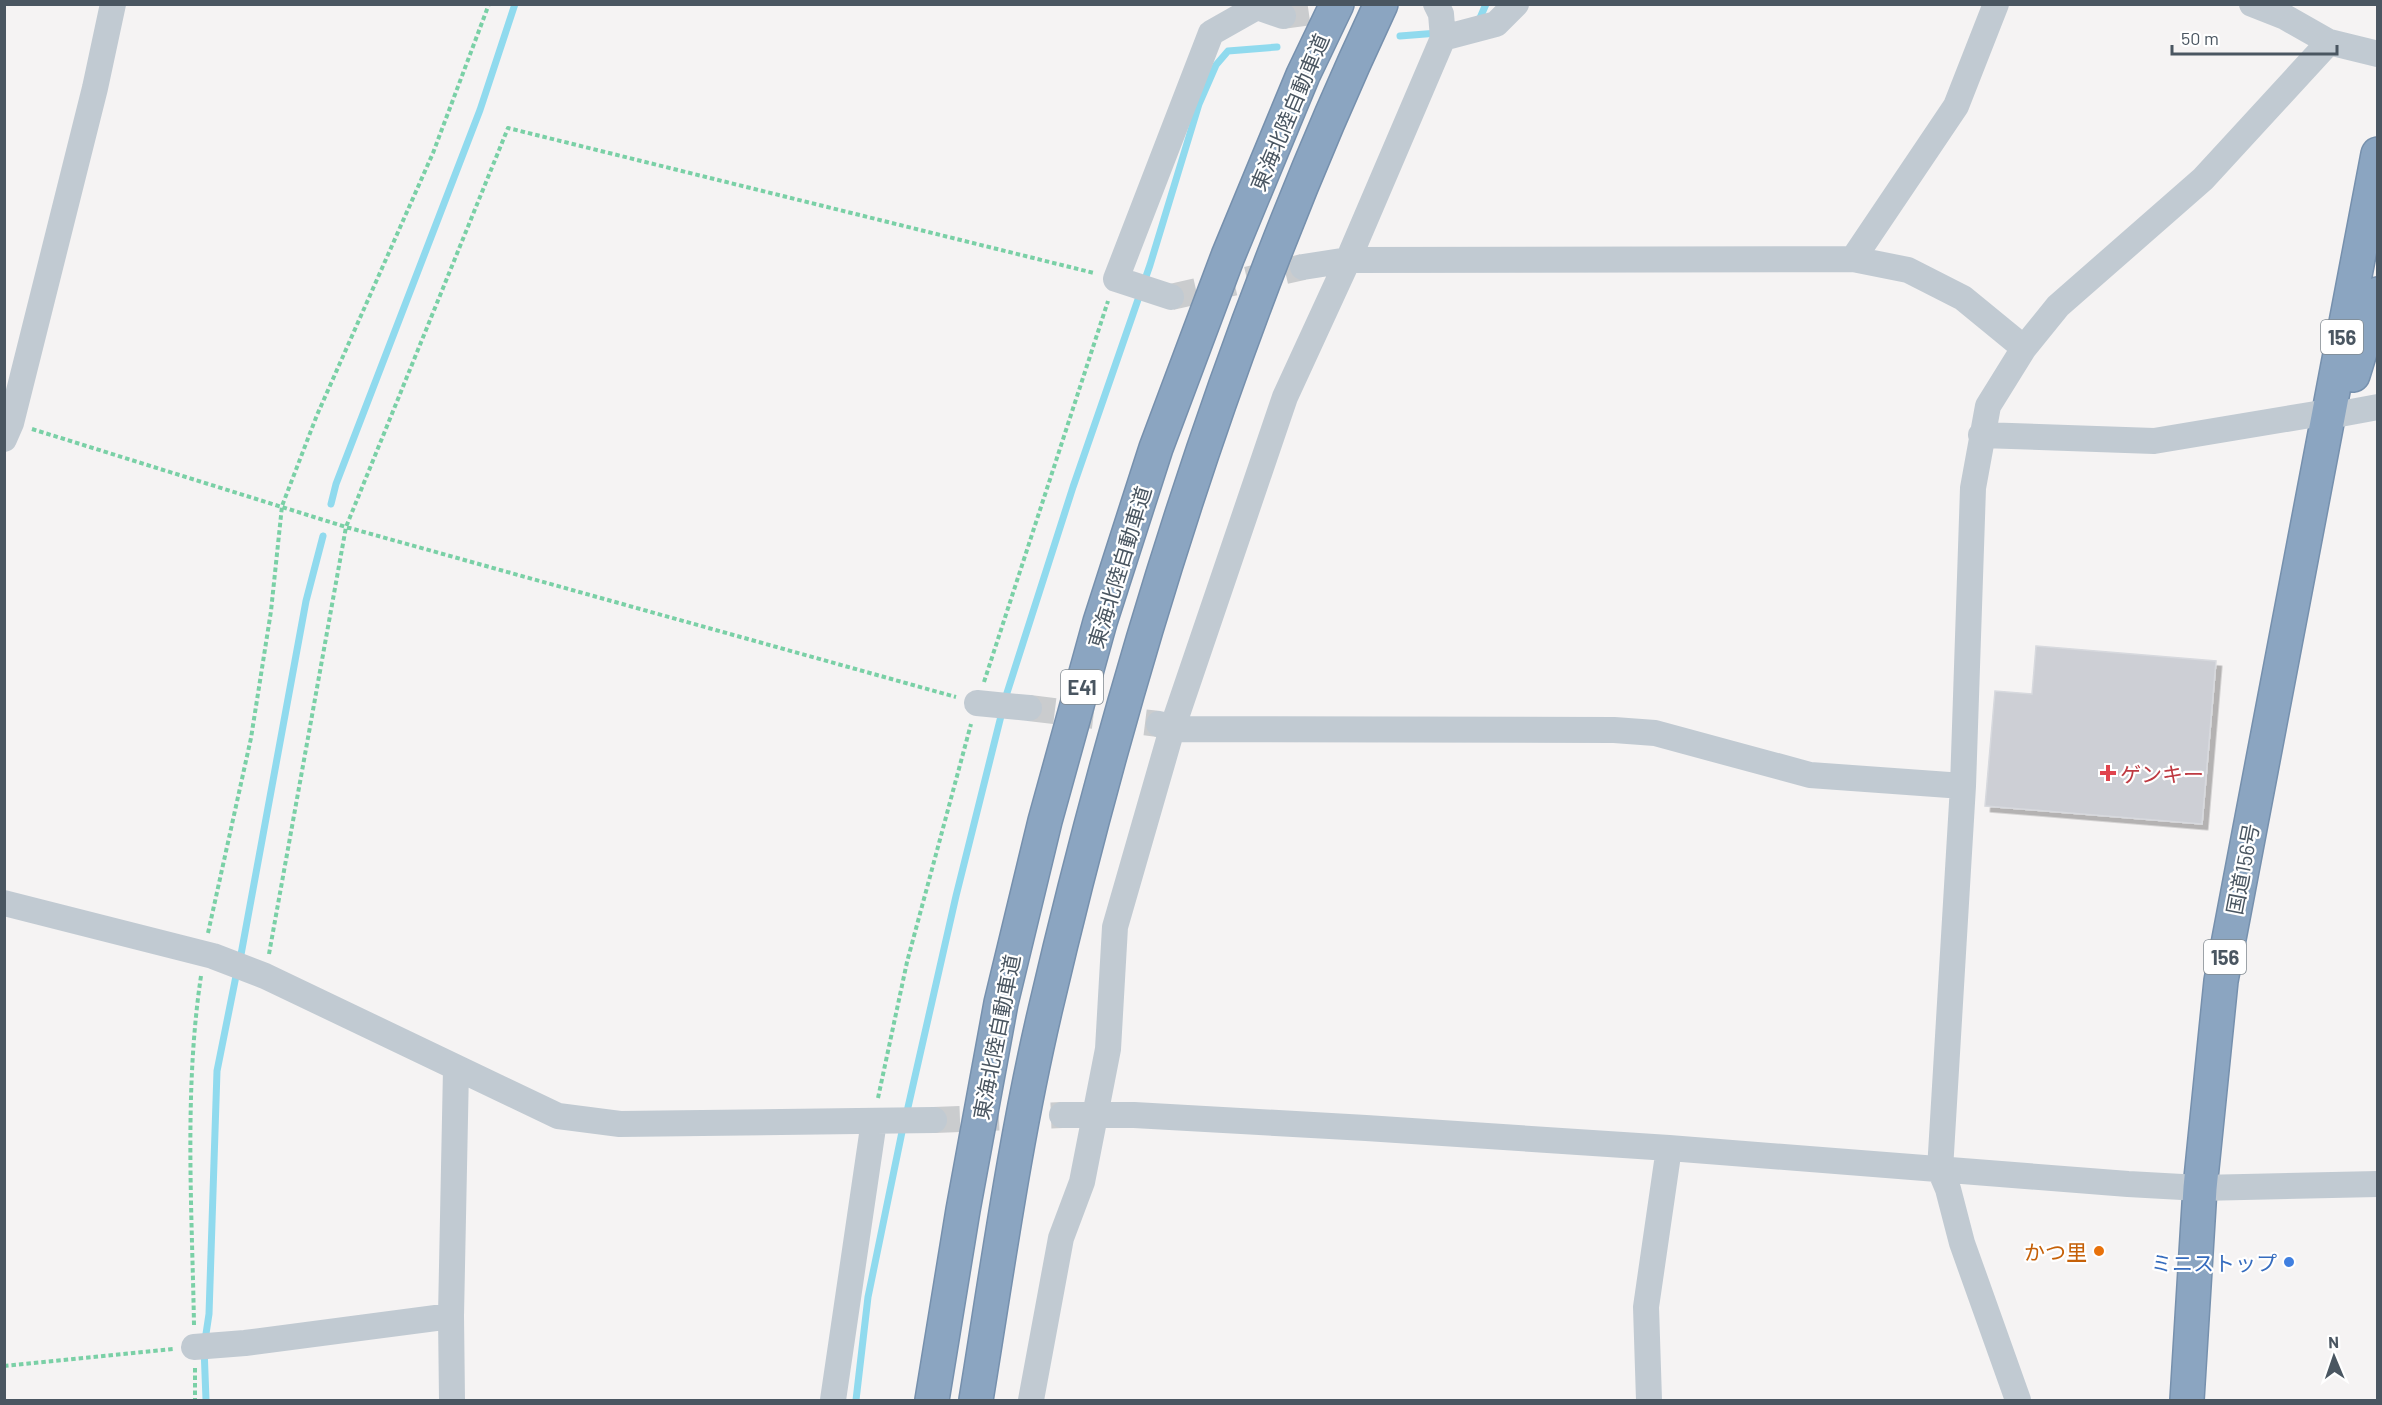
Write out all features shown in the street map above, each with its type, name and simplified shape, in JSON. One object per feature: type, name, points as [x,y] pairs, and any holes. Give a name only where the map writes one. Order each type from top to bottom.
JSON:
[{"type":"highway","points":[[1303,75],[1332,4]]},
{"type":"highway","name":"東海北陸自動車道","points":[[932,1401],[963,1210],[1001,1003],[1045,820],[1097,633],[1156,448],[1228,256],[1303,75],[1337,4]]},
{"type":"highway","name":"東海北陸自動車道","points":[[975,1401],[1005,1217],[1044,1014],[1090,831],[1145,637],[1200,458],[1288,263],[1345,82],[1382,4]]},
{"type":"highway","points":[[1288,263],[1315,178],[1395,4]]},
{"type":"highway","name":"国道156号","points":[[2187,1401],[2200,1188],[2221,981],[2308,520],[2334,413],[2378,154]]},
{"type":"highway","name":"国道156号","points":[[2334,413],[2363,345],[2378,294]]},
{"type":"street","points":[[7,428],[95,88],[113,4]]},
{"type":"street","points":[[1031,1401],[1060,1238],[1082,1182],[1108,1049],[1115,927],[1165,727],[1285,397],[1348,260],[1441,24],[1496,24],[1516,4]]},
{"type":"street","points":[[1853,259],[1956,106],[1996,4]]},
{"type":"street","points":[[2252,4],[2285,16],[2329,42],[2378,54]]},
{"type":"street","points":[[1164,295],[1122,281],[1211,33],[1257,6],[1283,16]]},
{"type":"street","points":[[2018,1401],[1962,1243],[1948,1190],[1940,1170],[1963,786],[1973,488],[1988,406],[2024,348],[2058,306],[2203,179],[2329,42]]},
{"type":"street","points":[[1288,263],[1348,260],[1853,259],[1908,270],[1963,298],[2024,348]]},
{"type":"street","points":[[1982,435],[2154,441],[2378,407]]},
{"type":"street","points":[[983,704],[1024,708]]},
{"type":"street","points":[[1165,727],[1614,730],[1655,733],[1810,775],[1963,786]]},
{"type":"street","points":[[4,903],[209,954],[259,973],[558,1116],[620,1124],[931,1120]]},
{"type":"street","points":[[452,1401],[451,1316],[456,1069]]},
{"type":"street","points":[[1062,1115],[1095,1114],[1354,1127],[2200,1188],[2378,1184]]},
{"type":"street","points":[[833,1401],[878,1121]]},
{"type":"street","points":[[1649,1401],[1646,1308],[1669,1148]]},
{"type":"street","points":[[203,1346],[451,1316]]},
{"type":"path","points":[[195,1401],[203,1346],[190,1156],[195,1016],[251,738],[271,611],[282,506],[317,415],[433,153],[489,4]]},
{"type":"path","points":[[259,973],[346,527],[508,128],[1122,281],[983,704],[907,962],[878,1121]]},
{"type":"path","points":[[7,428],[282,506],[346,527],[983,704]]},
{"type":"path","points":[[4,1366],[203,1346]]},
{"type":"building","points":[[2036,646],[2216,661],[2202,824],[1985,806],[1995,691],[2032,694]]},
{"type":"waterway","points":[[331,504],[336,484],[480,110],[515,4]]},
{"type":"waterway","points":[[1477,20],[1486,4]]},
{"type":"waterway","points":[[1400,36],[1438,33]]},
{"type":"waterway","points":[[906,1116],[956,896],[1006,696],[1073,487],[1150,265],[1199,104],[1216,65],[1228,51],[1277,47]]},
{"type":"waterway","points":[[240,960],[306,601],[323,536]]},
{"type":"waterway","points":[[206,1400],[204,1347],[209,1314],[217,1071],[237,971]]},
{"type":"waterway","points":[[856,1400],[868,1297],[903,1127]]},
{"type":"tunnel","points":[[1283,16],[1367,4]]},
{"type":"tunnel","points":[[1171,297],[1303,267]]},
{"type":"tunnel","points":[[1029,708],[1159,724]]},
{"type":"tunnel","points":[[934,1120],[1062,1115]]},
{"type":"place","name":"ゲンキー","points":[[2108,773]]},
{"type":"place","name":"かつ里","points":[[2099,1251]]},
{"type":"place","name":"ミニストップ","points":[[2289,1262]]}]
